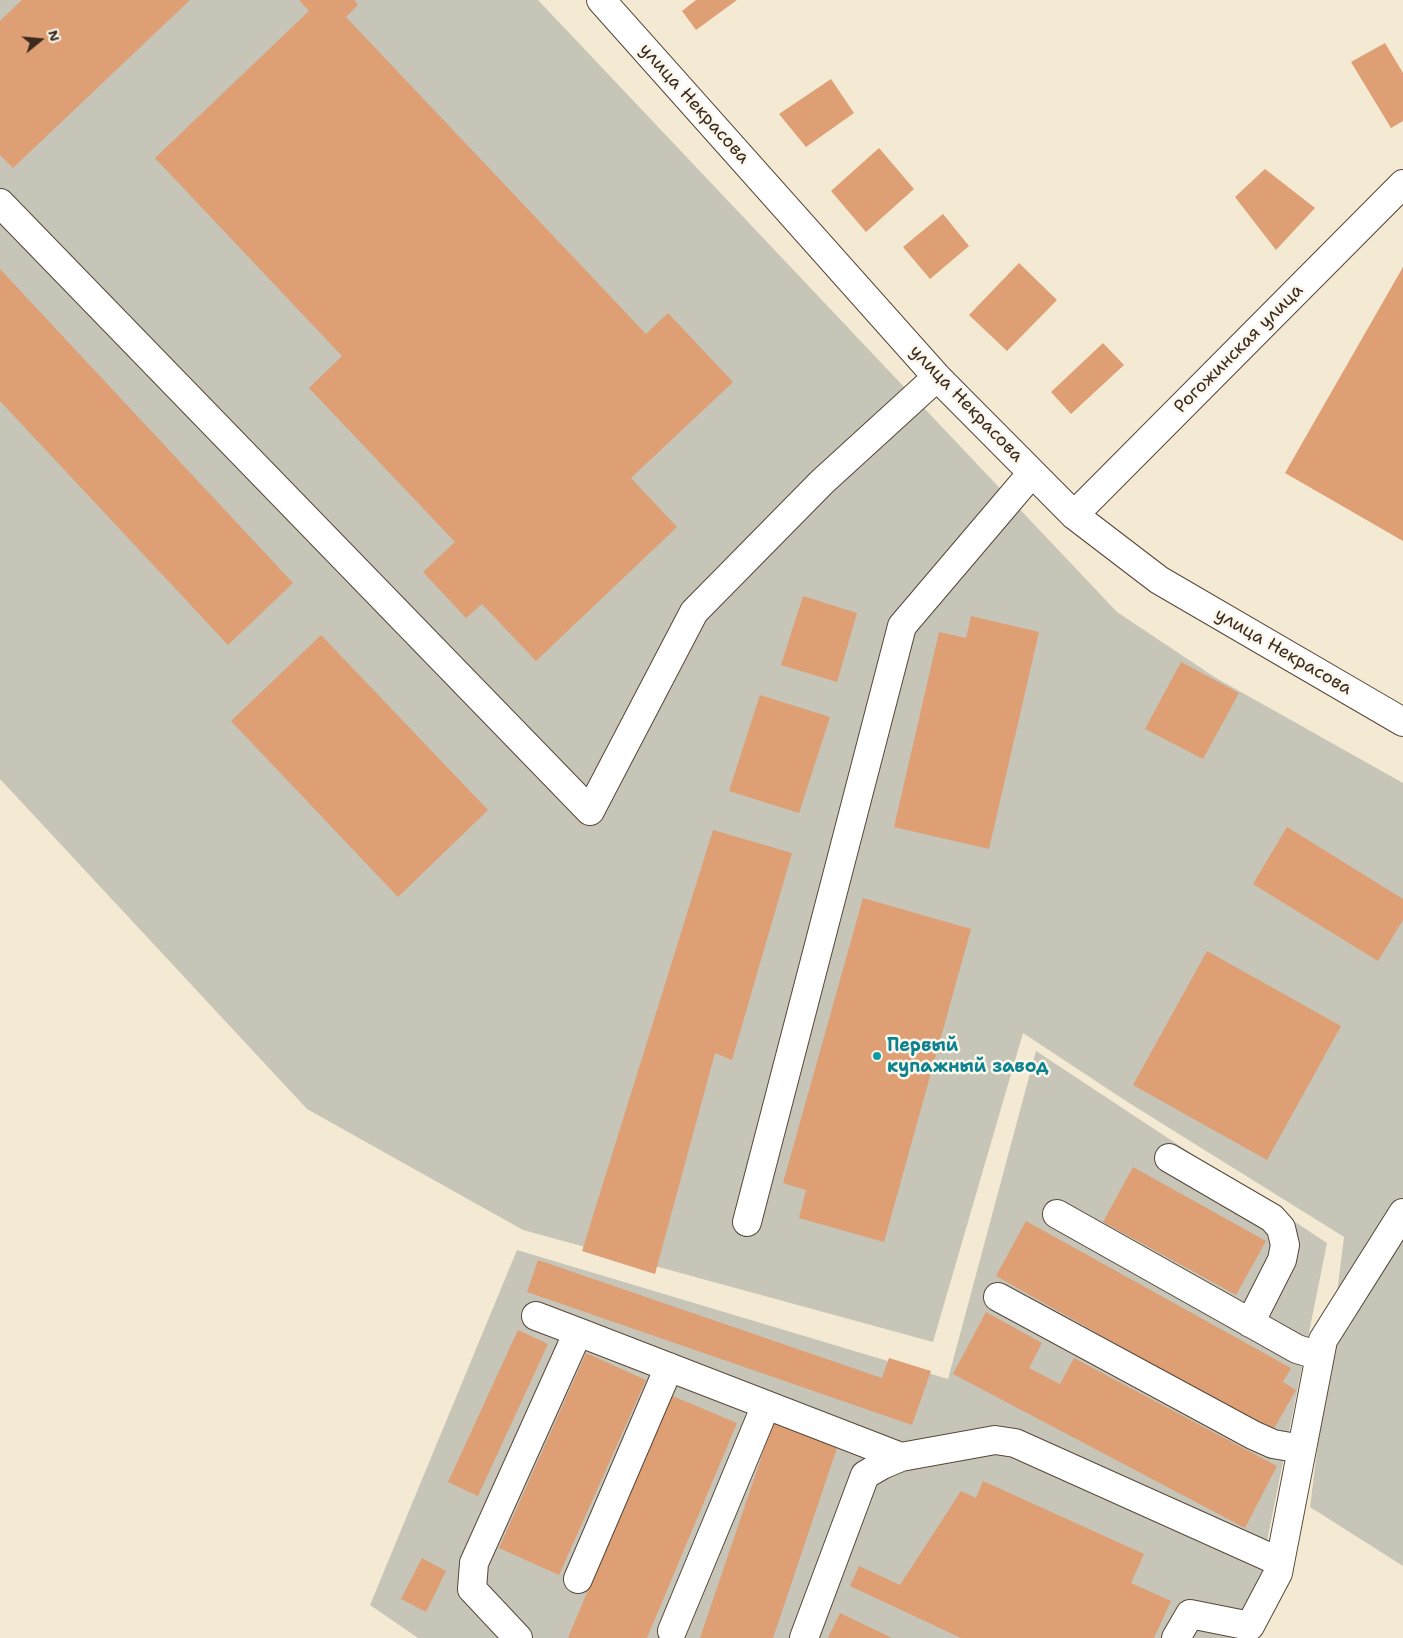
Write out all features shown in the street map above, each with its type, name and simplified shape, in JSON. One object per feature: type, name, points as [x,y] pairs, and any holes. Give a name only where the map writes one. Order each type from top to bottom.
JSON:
[{"type":"street","name":"улица Некрасова","points":[[606,1],[937,377],[1074,514],[1159,580],[1403,722]]},
{"type":"street","name":"Рогожинская улица","points":[[1074,514],[1403,184]]},
{"type":"street","points":[[0,203],[590,811],[694,612],[822,482],[937,377]]},
{"type":"street","points":[[747,1222],[902,626],[1032,473]]},
{"type":"street","points":[[1169,1158],[1272,1218],[1281,1228],[1285,1245],[1282,1260],[1250,1323]]},
{"type":"street","points":[[1176,1638],[1190,1614],[1250,1626],[1278,1573],[1323,1340],[1403,1213]]},
{"type":"street","points":[[1058,1214],[1296,1349],[1320,1356]]},
{"type":"street","points":[[998,1297],[1253,1436],[1273,1444],[1302,1449]]},
{"type":"street","points":[[536,1316],[902,1457]]},
{"type":"street","points":[[518,1638],[472,1589],[474,1563],[578,1332]]},
{"type":"street","points":[[578,1579],[668,1367]]},
{"type":"street","points":[[672,1631],[766,1405]]},
{"type":"street","points":[[804,1638],[864,1475],[902,1457],[994,1440],[1015,1443],[1280,1562]]},
{"type":"shaded area","points":[[0,0],[538,0],[1117,612],[1216,678],[1403,783],[1403,1566],[1310,1507],[1344,1237],[1126,1101],[1023,1033],[933,1342],[523,1230],[307,1109],[0,779]]},
{"type":"shaded area","points":[[1036,1051],[1327,1243],[1266,1546],[1280,1562],[1231,1638],[418,1638],[370,1605],[517,1250],[948,1379]]},
{"type":"building","points":[[22,0],[190,0],[13,168],[0,155],[0,21]]},
{"type":"building","points":[[299,0],[354,0],[358,5],[346,17],[646,334],[668,313],[733,382],[631,478],[677,527],[536,661],[482,604],[466,618],[423,572],[455,542],[309,388],[342,356],[155,158],[309,11]]},
{"type":"building","points":[[696,0],[737,0],[696,30],[682,11]]},
{"type":"building","points":[[1385,43],[1403,73],[1403,121],[1391,128],[1351,62]]},
{"type":"building","points":[[831,79],[854,113],[806,147],[779,114]]},
{"type":"building","points":[[879,148],[914,189],[866,232],[831,191]]},
{"type":"building","points":[[1265,169],[1315,208],[1276,250],[1235,197]]},
{"type":"building","points":[[943,214],[969,246],[930,279],[903,247]]},
{"type":"building","points":[[1019,263],[1057,300],[1007,351],[969,315]]},
{"type":"building","points":[[1403,267],[1403,541],[1285,473]]},
{"type":"building","points":[[0,269],[293,583],[228,645],[0,401]]},
{"type":"building","points":[[1103,343],[1124,365],[1071,414],[1051,392]]},
{"type":"building","points":[[803,596],[857,613],[837,682],[781,665]]},
{"type":"building","points":[[971,616],[1039,632],[989,849],[894,827],[939,632],[966,638]]},
{"type":"building","points":[[321,635],[488,810],[398,897],[231,721]]},
{"type":"building","points":[[1181,662],[1239,693],[1203,759],[1145,729]]},
{"type":"building","points":[[760,695],[830,717],[799,813],[729,791]]},
{"type":"building","points":[[1287,827],[1403,899],[1403,920],[1378,961],[1253,884]]},
{"type":"building","points":[[713,830],[792,853],[732,1060],[715,1053],[655,1274],[582,1251]]},
{"type":"building","name":"Первый купажный завод","points":[[863,898],[971,929],[884,1242],[799,1218],[806,1190],[783,1183]]},
{"type":"building","points":[[1207,951],[1341,1026],[1267,1160],[1133,1085]]},
{"type":"building","points":[[1133,1167],[1266,1241],[1236,1295],[1103,1222]]},
{"type":"building","points":[[1026,1221],[1291,1368],[1283,1382],[1296,1390],[1272,1432],[996,1276]]},
{"type":"building","points":[[538,1260],[882,1378],[889,1358],[931,1371],[912,1425],[527,1292]]},
{"type":"building","points":[[986,1312],[1042,1343],[1029,1368],[1060,1384],[1074,1358],[1277,1466],[1245,1528],[953,1374]]},
{"type":"building","points":[[518,1330],[548,1344],[478,1496],[448,1482]]},
{"type":"building","points":[[586,1353],[646,1380],[559,1575],[499,1548]]},
{"type":"building","points":[[670,1395],[737,1423],[647,1638],[568,1638]]},
{"type":"building","points":[[773,1423],[838,1445],[773,1638],[700,1638]]},
{"type":"building","points":[[983,1481],[1144,1554],[1131,1583],[1171,1601],[1154,1638],[961,1638],[850,1586],[859,1566],[900,1585],[961,1491],[976,1498]]},
{"type":"building","points":[[422,1558],[446,1571],[426,1612],[401,1599]]},
{"type":"building","points":[[840,1613],[892,1638],[828,1638]]},
{"type":"place","name":"Первый купажный завод","points":[[877,1056]]}]
